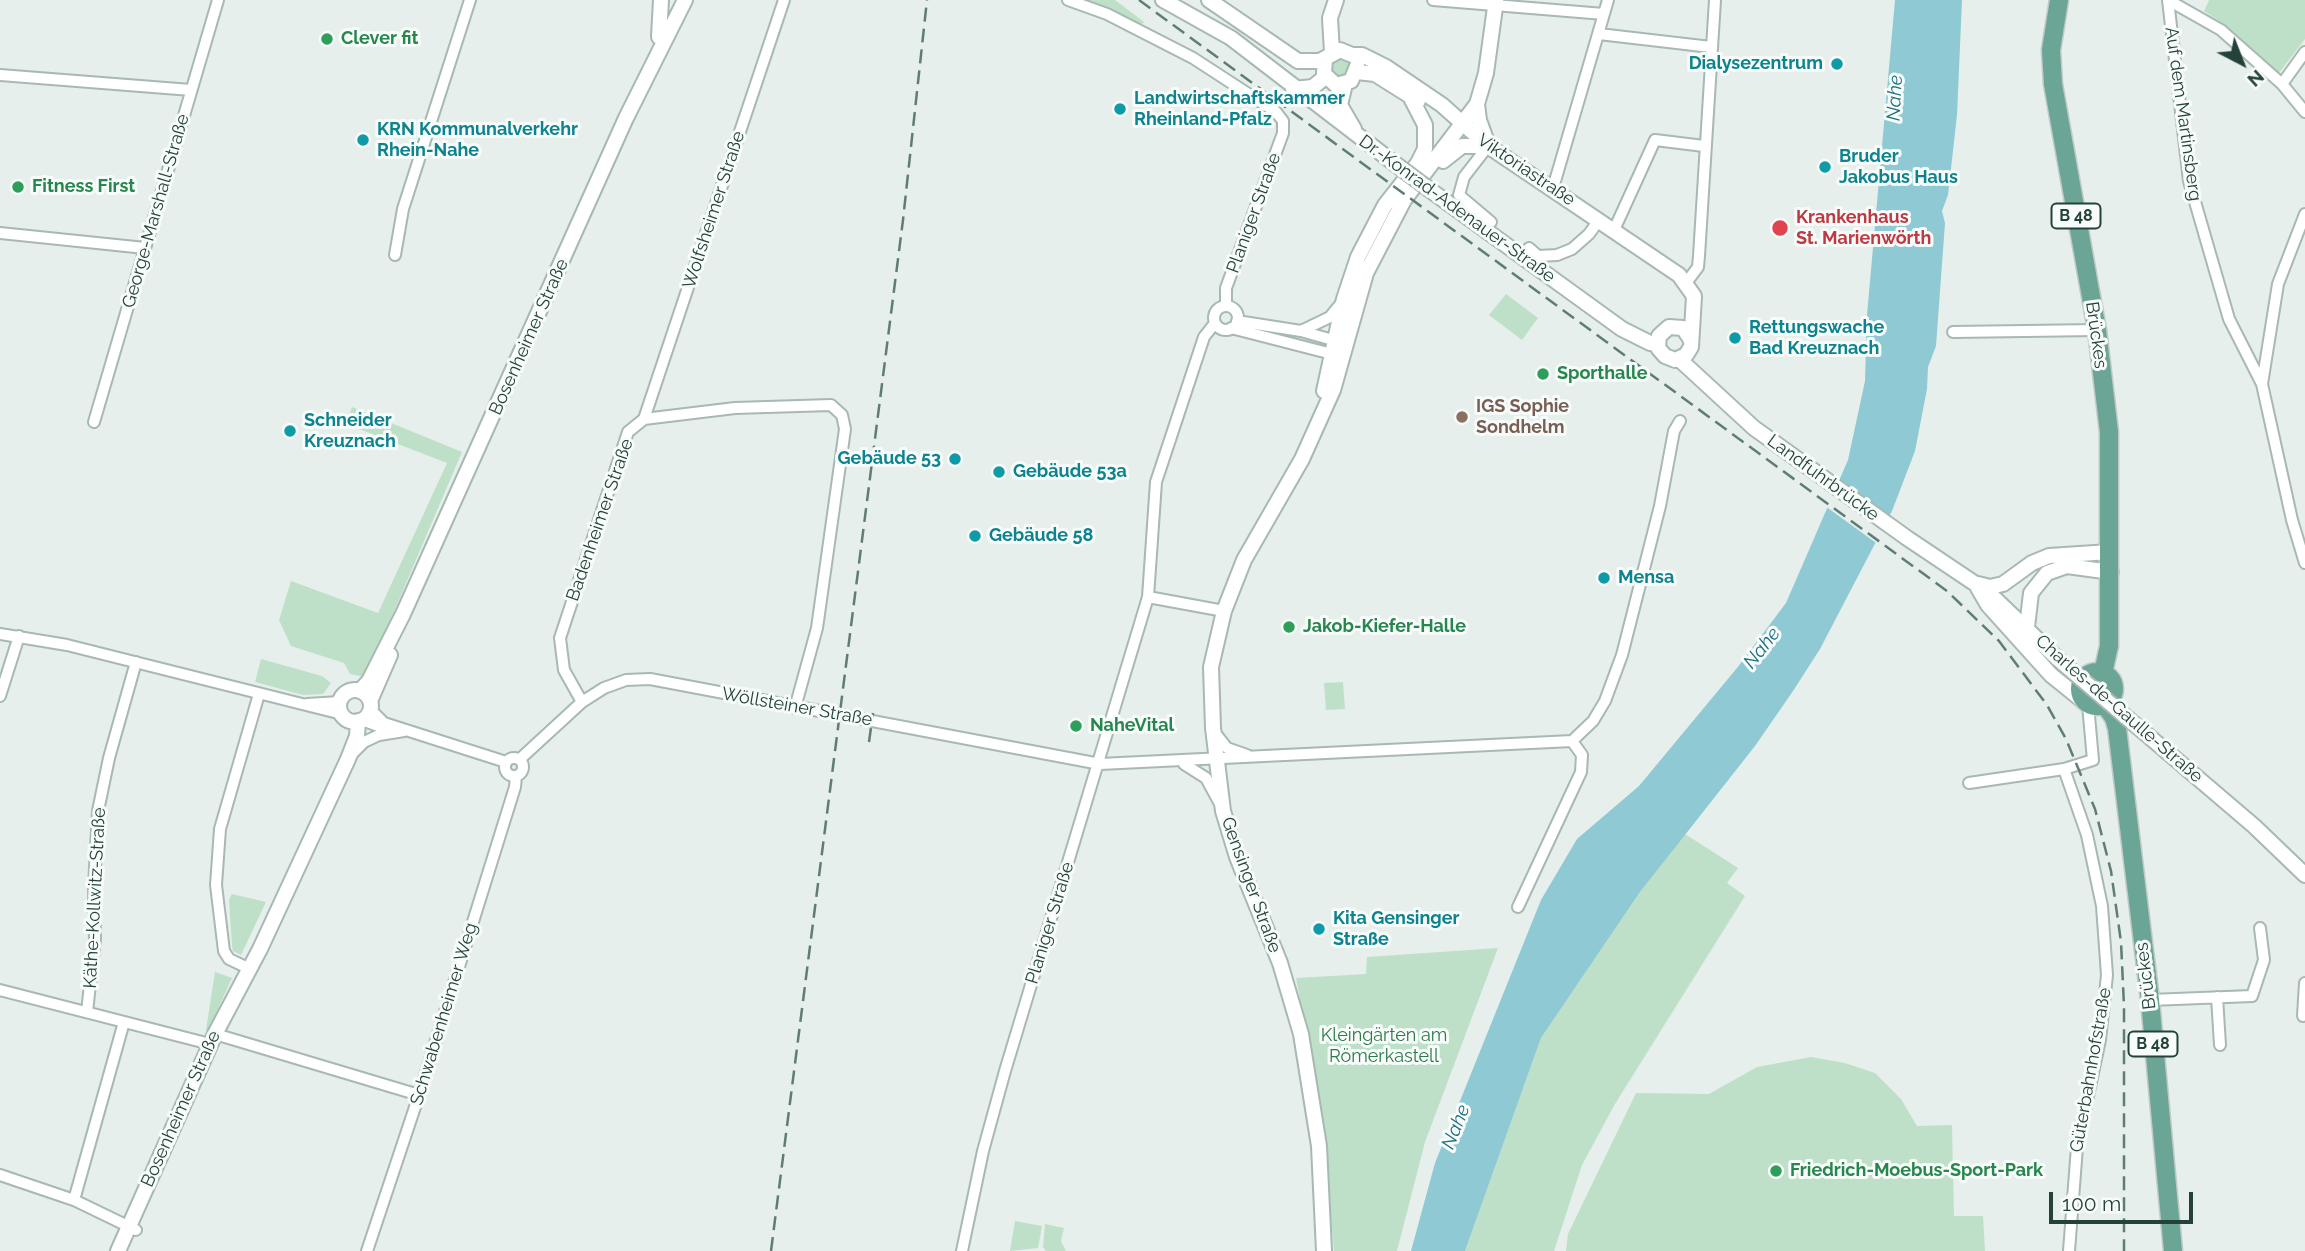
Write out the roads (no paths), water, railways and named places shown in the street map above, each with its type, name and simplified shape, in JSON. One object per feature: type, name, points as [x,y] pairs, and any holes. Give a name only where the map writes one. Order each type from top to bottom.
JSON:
[{"type":"main road","name":"Brückes","points":[[2059,0],[2051,50],[2053,83],[2097,330],[2109,432],[2109,646],[2103,673]]},
{"type":"main road","points":[[2092,673],[2103,673],[2114,685],[2113,696],[2092,703],[2079,689],[2083,679],[2092,673]]},
{"type":"main road","name":"Brückes","points":[[2092,703],[2114,718],[2116,728],[2150,1000],[2173,1251]]},
{"type":"street","name":"George-Marshall-Straße","points":[[94,422],[218,0]]},
{"type":"street","points":[[396,256],[403,209],[468,0]]},
{"type":"street","points":[[462,17],[476,0]]},
{"type":"street","points":[[659,37],[661,0]]},
{"type":"street","name":"Bosenheimer Straße","points":[[653,59],[659,37],[676,0]]},
{"type":"street","name":"Bosenheimer Straße","points":[[325,803],[356,710],[369,681],[403,614],[653,59],[685,0]]},
{"type":"street","name":"Wolfsheimer Straße","points":[[644,419],[784,0]]},
{"type":"street","name":"Planiger Straße","points":[[962,1251],[983,1151],[1005,1071],[1100,764],[1148,597],[1156,482],[1203,337],[1215,323],[1216,311],[1226,306],[1226,288],[1283,134],[1283,121],[1276,112],[1193,58],[1107,14],[1068,0]]},
{"type":"street","name":"Dr.-Konrad-Adenauer-Straße","points":[[1163,0],[1223,33],[1424,187],[1622,328],[1650,343],[1664,334]]},
{"type":"street","points":[[1209,0],[1267,41],[1291,64],[1326,66]]},
{"type":"street","points":[[1336,0],[1330,18],[1326,66],[1332,83],[1345,85]]},
{"type":"street","points":[[1433,0],[1604,14]]},
{"type":"street","points":[[1553,188],[1608,0]]},
{"type":"street","points":[[1687,349],[1665,356],[1664,334],[1684,314],[1698,267],[1704,146],[1713,69],[1711,47],[1716,0]]},
{"type":"street","points":[[2168,0],[2221,30],[2282,84],[2305,111]]},
{"type":"street","name":"Auf dem Martinsberg","points":[[2168,0],[2189,181],[2229,319],[2262,384]]},
{"type":"street","name":"Viktoriastraße","points":[[1495,3],[1486,73],[1478,104],[1462,126],[1599,219],[1690,290]]},
{"type":"street","points":[[1599,34],[1711,47]]},
{"type":"street","points":[[1289,85],[1313,88],[1326,66],[1345,51],[1352,55],[1367,56],[1442,105],[1462,126]]},
{"type":"street","points":[[2282,84],[2305,52]]},
{"type":"street","points":[[1352,55],[1357,72]]},
{"type":"street","points":[[1357,72],[1345,85],[1340,105],[1361,139]]},
{"type":"street","points":[[1357,72],[1375,74],[1462,126]]},
{"type":"street","points":[[0,75],[191,90]]},
{"type":"street","name":"Gensinger Straße","points":[[1338,349],[1344,299],[1370,230],[1393,193],[1418,163],[1424,149],[1424,125],[1410,96]]},
{"type":"street","points":[[1478,104],[1479,120],[1488,146]]},
{"type":"street","name":"Gensinger Straße","points":[[1324,1251],[1319,1146],[1301,1034],[1280,963],[1237,857],[1223,811],[1213,728],[1212,667],[1224,611],[1244,560],[1303,459],[1321,414],[1338,349],[1366,273],[1392,219],[1424,187],[1462,126]]},
{"type":"street","points":[[1614,230],[1655,140],[1704,146]]},
{"type":"street","points":[[1424,187],[1462,146],[1488,146]]},
{"type":"street","points":[[1488,146],[1464,177],[1459,195],[1491,222]]},
{"type":"street","points":[[2305,214],[2278,284],[2262,384],[2288,507],[2305,563]]},
{"type":"street","points":[[1529,248],[1538,256],[1557,255],[1572,249],[1589,234],[1599,219]]},
{"type":"street","points":[[0,233],[145,248]]},
{"type":"street","points":[[1687,349],[1690,290]]},
{"type":"street","points":[[1301,331],[1330,317],[1344,299]]},
{"type":"street","points":[[1226,306],[1235,311],[1234,324]]},
{"type":"street","points":[[1215,323],[1224,330],[1234,324],[1301,331],[1338,349]]},
{"type":"street","points":[[1234,324],[1338,349]]},
{"type":"street","points":[[1952,332],[2097,330]]},
{"type":"street","points":[[1664,334],[1687,331],[1687,349]]},
{"type":"street","name":"Landfuhrbrücke","points":[[1687,349],[1727,404],[1754,428],[1892,527]]},
{"type":"street","name":"Badenheimer Straße","points":[[582,702],[564,670],[561,638],[628,432],[644,419],[735,408],[831,405],[842,415],[844,441],[817,628],[795,708]]},
{"type":"street","points":[[1518,907],[1581,772],[1582,755],[1572,741],[1593,721],[1605,701],[1622,655],[1660,506],[1674,430],[1681,421]]},
{"type":"street","name":"Charles-de-Gaulle-Straße","points":[[1892,527],[1976,583],[2027,627],[2058,659],[2254,826],[2305,875]]},
{"type":"street","points":[[1976,583],[1990,587],[2003,584],[2032,562],[2049,556],[2110,552]]},
{"type":"street","points":[[2027,627],[2031,593],[2047,573],[2067,566],[2110,572]]},
{"type":"street","points":[[1969,783],[2064,769],[2093,760],[2092,703],[2051,675],[1988,605],[1976,583]]},
{"type":"street","points":[[1148,597],[1224,611]]},
{"type":"street","name":"Bosenheimer Straße","points":[[118,1251],[132,1228],[216,1038],[348,758],[357,736],[356,710],[383,675],[403,614]]},
{"type":"street","points":[[0,635],[19,636],[136,662],[290,703],[356,710],[407,731],[506,762]]},
{"type":"street","points":[[0,696],[19,636]]},
{"type":"street","name":"Käthe-Kollwitz-Straße","points":[[87,1012],[93,965],[98,811],[109,758],[136,662]]},
{"type":"street","name":"Wöllsteiner Straße","points":[[520,760],[582,702],[604,688],[626,680],[650,679],[1100,764],[1572,741]]},
{"type":"street","points":[[250,969],[229,959],[224,951],[216,885],[220,829],[259,694]]},
{"type":"street","points":[[356,710],[394,732]]},
{"type":"street","points":[[1110,726],[1111,752],[1125,764]]},
{"type":"street","points":[[1213,728],[1227,748],[1256,758]]},
{"type":"street","points":[[348,758],[365,742],[394,732],[407,731]]},
{"type":"street","points":[[512,758],[520,760],[522,770],[516,776],[507,772],[506,762],[512,758]]},
{"type":"street","points":[[1178,762],[1194,768],[1206,778],[1223,811]]},
{"type":"street","name":"Güterbahnhofstraße","points":[[2064,769],[2087,835],[2102,906],[2107,975],[2099,1040],[2077,1147],[2069,1251]]},
{"type":"street","name":"Schwabenheimer Weg","points":[[368,1251],[515,787],[516,776]]},
{"type":"street","points":[[2150,1000],[2252,996],[2264,960],[2260,928]]},
{"type":"street","points":[[2303,1016],[2305,989]]},
{"type":"street","points":[[0,990],[124,1021],[216,1038],[419,1095]]},
{"type":"street","points":[[2217,997],[2220,1045]]},
{"type":"street","points":[[74,1200],[124,1021]]},
{"type":"street","points":[[0,1175],[74,1200],[132,1228]]},
{"type":"street","name":"Bosenheimer Straße","points":[[127,1251],[132,1228]]},
{"type":"water","name":"Nahe","points":[[1895,0],[1962,0],[1957,115],[1948,195],[1942,211],[1945,223],[1936,346],[1928,367],[1927,389],[1915,451],[1892,511],[1820,649],[1793,691],[1755,746],[1640,892],[1541,1038],[1465,1251],[1411,1251],[1435,1163],[1541,900],[1577,839],[1639,786],[1737,668],[1786,603],[1848,460],[1865,381],[1867,315]]},
{"type":"railway","points":[[771,1251],[903,220],[927,0]]},
{"type":"railway","points":[[1139,0],[1947,591],[1999,641],[2047,705],[2066,739],[2095,809],[2111,871],[2121,942],[2124,1006],[2124,1251]]},
{"type":"railway","points":[[869,742],[873,713]]},
{"type":"place","name":"Clever fit","points":[[327,39]]},
{"type":"place","name":"Dialysezentrum","points":[[1837,64]]},
{"type":"place","name":"Landwirtschaftskammer Rheinland-Pfalz","points":[[1120,109]]},
{"type":"place","name":"KRN Kommunalverkehr Rhein-Nahe","points":[[363,140]]},
{"type":"place","name":"Bruder Jakobus Haus","points":[[1825,167]]},
{"type":"place","name":"Fitness First","points":[[18,187]]},
{"type":"place","name":"Krankenhaus St. Marienwörth","points":[[1780,228]]},
{"type":"place","name":"Rettungswache Bad Kreuznach","points":[[1735,338]]},
{"type":"place","name":"Sporthalle","points":[[1543,374]]},
{"type":"place","name":"IGS Sophie Sondhelm","points":[[1462,417]]},
{"type":"place","name":"Schneider Kreuznach","points":[[290,431]]},
{"type":"place","name":"Gebäude 53","points":[[955,459]]},
{"type":"place","name":"Gebäude 53a","points":[[999,472]]},
{"type":"place","name":"Gebäude 58","points":[[975,536]]},
{"type":"place","name":"Mensa","points":[[1604,578]]},
{"type":"place","name":"Jakob-Kiefer-Halle","points":[[1289,627]]},
{"type":"place","name":"NaheVital","points":[[1076,726]]},
{"type":"place","name":"Kita Gensinger Straße","points":[[1319,929]]},
{"type":"place","name":"Friedrich-Moebus-Sport-Park","points":[[1776,1171]]},
{"type":"park label","name":"Kleingärten am Römerkastell","points":[[1384,1046]]}]
